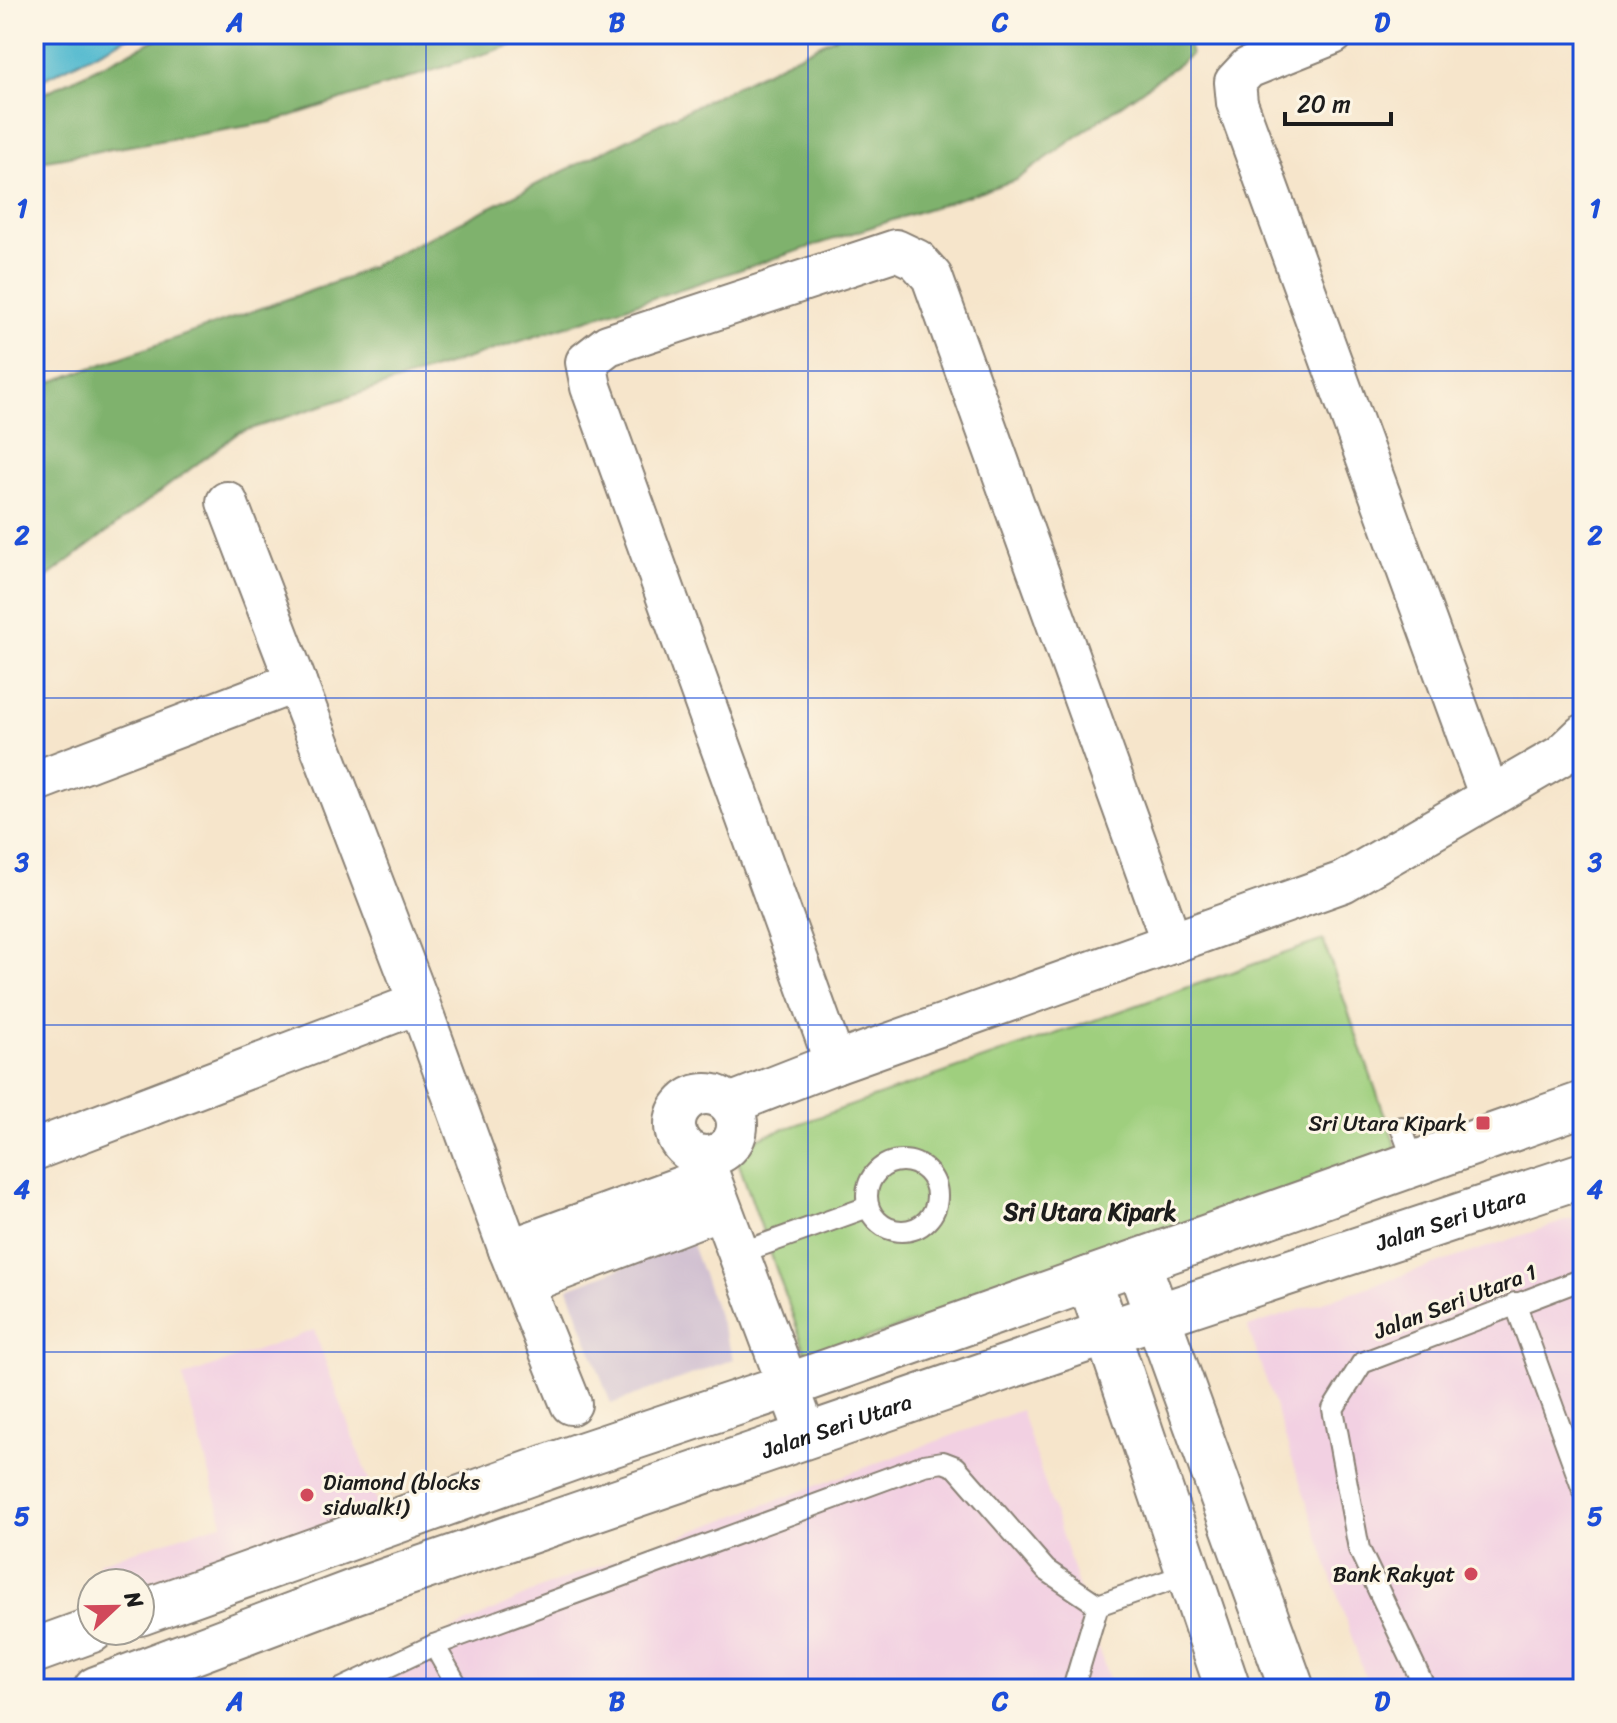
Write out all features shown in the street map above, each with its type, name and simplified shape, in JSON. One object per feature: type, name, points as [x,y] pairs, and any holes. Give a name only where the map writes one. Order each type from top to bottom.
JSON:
[{"type":"main road","points":[[156,1607],[581,1455],[1138,1263],[1408,1145],[1583,1104]]},
{"type":"main road","name":"Jalan Seri Utara","points":[[96,1689],[356,1591],[1106,1333],[1583,1175]]},
{"type":"main road","points":[[1138,1263],[1292,1689]]},
{"type":"main road","points":[[1089,1279],[1228,1689]]},
{"type":"main road","points":[[34,1651],[76,1636]]},
{"type":"street","points":[[1333,34],[1248,68],[1235,82],[1237,103],[1490,797]]},
{"type":"street","points":[[835,1063],[591,387],[586,362],[608,345],[896,250],[917,260],[932,277],[1172,943]]},
{"type":"street","points":[[227,502],[419,1003],[516,1267],[571,1404]]},
{"type":"street","points":[[34,782],[296,682]]},
{"type":"street","points":[[807,1436],[710,1180],[678,1139],[675,1124],[679,1110],[689,1099],[702,1094],[717,1095],[730,1104],[835,1063],[1343,882],[1562,755],[1583,735]]},
{"type":"street","points":[[37,1149],[419,1003]]},
{"type":"street","points":[[516,1267],[710,1180]]},
{"type":"lane","points":[[737,1254],[868,1207]]},
{"type":"lane","name":"Jalan Seri Utara 1","points":[[1429,1689],[1424,1686],[1359,1549],[1333,1409],[1362,1363],[1583,1279]]},
{"type":"lane","points":[[1515,1303],[1582,1483]]},
{"type":"lane","points":[[341,1689],[434,1645],[924,1465],[943,1462],[956,1467],[1046,1570],[1098,1605]]},
{"type":"lane","points":[[1098,1605],[1190,1573]]},
{"type":"lane","points":[[1073,1689],[1098,1605]]},
{"type":"lane","points":[[434,1645],[459,1689]]},
{"type":"shaded area","points":[[1583,1215],[1583,1689],[1369,1689],[1248,1327]]},
{"type":"shaded area","points":[[691,1242],[734,1359],[611,1404],[568,1288]]},
{"type":"shaded area","points":[[314,1330],[379,1509],[156,1582],[156,1567],[100,1567],[99,1562],[223,1523],[183,1377]]},
{"type":"shaded area","points":[[1021,1410],[1112,1689],[326,1689],[548,1585]]},
{"type":"green space","points":[[167,34],[547,34],[272,122],[34,162],[34,98]]},
{"type":"green space","points":[[841,34],[1186,34],[1191,55],[1016,180],[238,433],[34,587],[34,388],[347,278]]},
{"type":"green space","points":[[1323,940],[1398,1153],[808,1359],[733,1147]]},
{"type":"water","points":[[34,34],[134,34],[34,84]]},
{"type":"place","name":"Sri Utara Kipark","points":[[1483,1123]]},
{"type":"place","name":"Diamond (blocks sidwalk!)","points":[[307,1495]]},
{"type":"place","name":"Bank Rakyat","points":[[1471,1574]]},
{"type":"district","name":"Sri Utara Kipark","points":[[1090,1212]]}]
